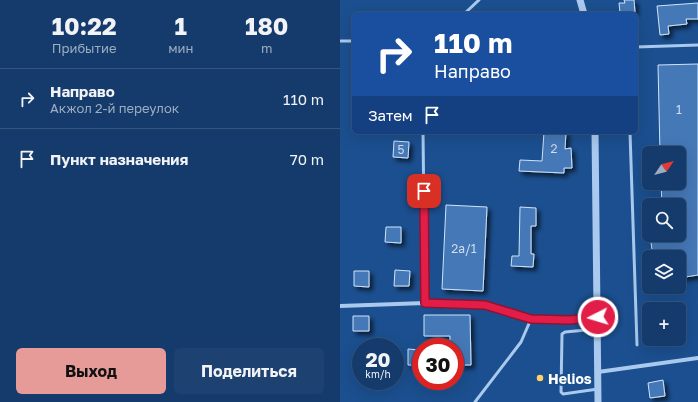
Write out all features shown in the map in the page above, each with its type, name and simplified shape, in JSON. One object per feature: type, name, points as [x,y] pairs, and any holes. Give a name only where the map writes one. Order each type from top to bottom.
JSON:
[{"type":"street","points":[[580,0],[583,12]]},
{"type":"street","points":[[595,134],[598,402]]},
{"type":"street","points":[[340,306],[425,303],[485,305],[531,319],[569,320],[598,317]]},
{"type":"street","points":[[598,372],[698,358]]},
{"type":"lane","points":[[466,12],[479,0]]},
{"type":"lane","points":[[340,41],[352,41]]},
{"type":"lane","points":[[638,47],[698,45]]},
{"type":"lane","points":[[423,134],[425,303]]},
{"type":"lane","points":[[630,134],[637,345]]},
{"type":"lane","points":[[475,402],[521,342],[531,319]]},
{"type":"lane","points":[[597,329],[565,332],[562,334],[561,392],[563,394],[598,389]]},
{"type":"building","points":[[624,0],[634,0],[635,12],[620,12],[619,3],[625,3]]},
{"type":"building","points":[[698,3],[698,19],[686,19],[687,24],[668,26],[669,34],[660,35],[657,6]]},
{"type":"building","points":[[698,64],[698,275],[686,277],[686,250],[652,250],[651,242],[686,242],[686,198],[662,198],[661,190],[686,190],[686,146],[660,146],[658,65]]},
{"type":"building","points":[[544,134],[566,134],[565,149],[571,148],[572,168],[564,168],[564,173],[519,171],[520,160],[542,161]]},
{"type":"building","points":[[394,141],[409,142],[408,158],[393,157]]},
{"type":"building","points":[[446,205],[487,207],[483,291],[442,289]]},
{"type":"building","points":[[520,207],[536,208],[536,226],[531,226],[531,254],[534,254],[533,267],[511,266],[512,256],[519,256]]},
{"type":"building","points":[[386,227],[401,227],[401,243],[385,242]]},
{"type":"building","points":[[395,270],[410,271],[409,286],[394,286]]},
{"type":"building","points":[[354,271],[369,271],[369,287],[354,286]]},
{"type":"building","points":[[424,315],[470,315],[471,365],[464,365],[464,338],[450,338],[450,336],[424,336]]},
{"type":"building","points":[[353,316],[369,316],[369,331],[353,331]]},
{"type":"building","points":[[408,349],[412,349],[412,365],[408,365]]},
{"type":"building","points":[[663,380],[665,396],[650,398],[648,383]]},
{"type":"place","name":"Helios","points":[[540,378]]},
{"type":"route","points":[[424,191],[425,303],[485,305],[531,319],[569,320],[598,317]]}]
